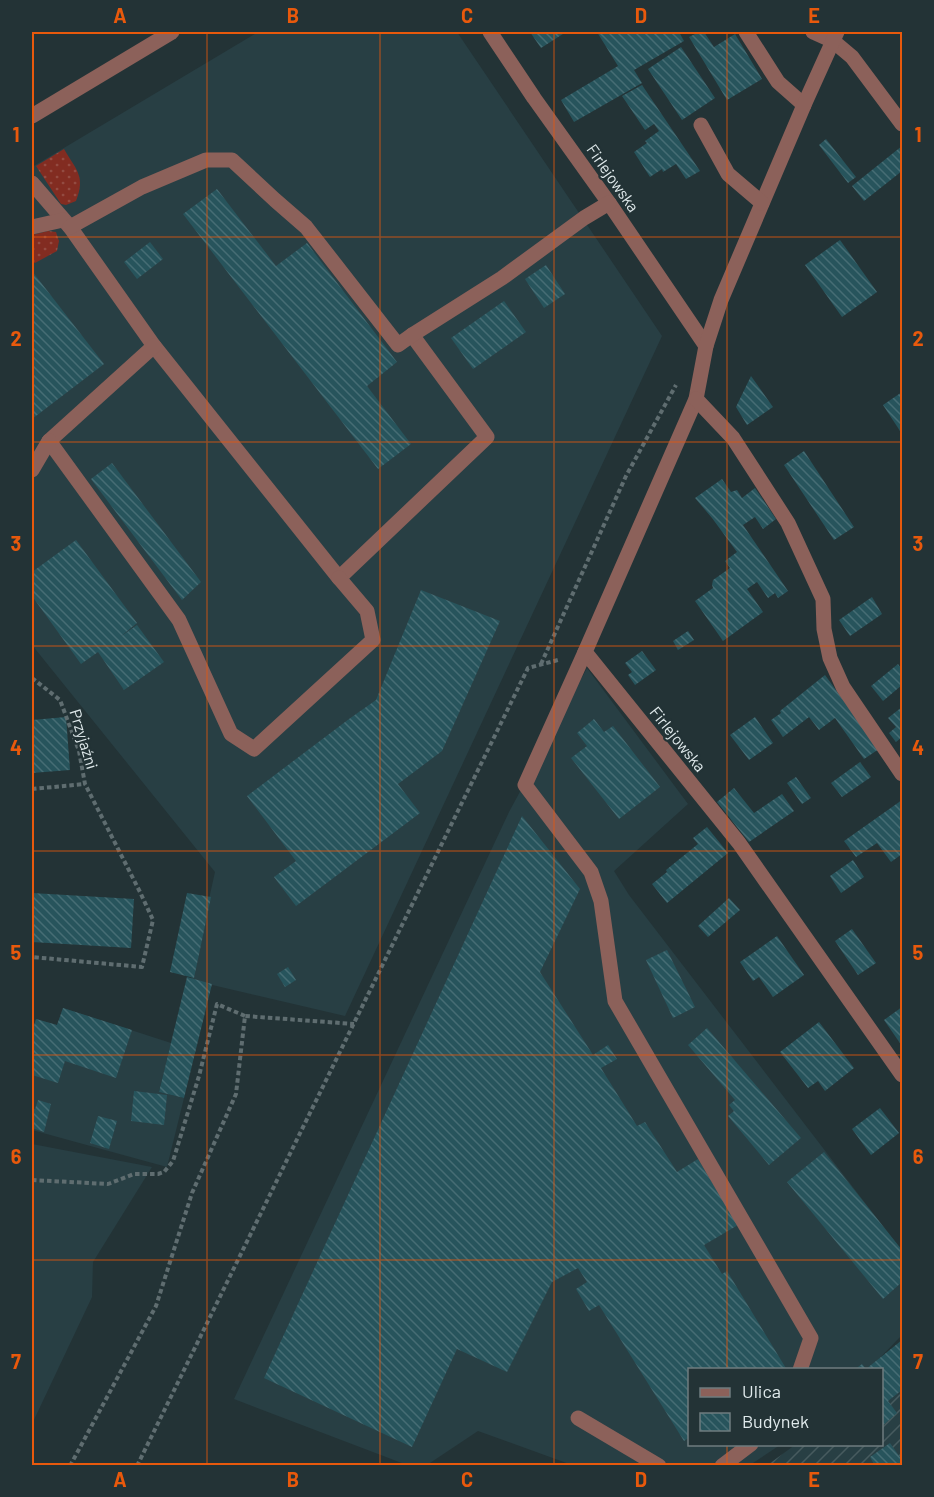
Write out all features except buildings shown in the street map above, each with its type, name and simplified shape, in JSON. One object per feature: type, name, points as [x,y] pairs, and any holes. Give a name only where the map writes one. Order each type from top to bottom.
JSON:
[{"type":"street","points":[[32,116],[172,32]]},
{"type":"street","name":"Firlejowska","points":[[490,32],[706,346]]},
{"type":"street","points":[[746,32],[778,82],[804,105]]},
{"type":"street","points":[[813,32],[835,36],[903,124]]},
{"type":"street","points":[[801,1368],[811,1338],[615,1001],[601,901],[591,872],[525,785],[696,399],[706,346],[721,300],[835,36]]},
{"type":"street","points":[[701,125],[728,174],[762,203]]},
{"type":"street","points":[[32,227],[66,224],[142,187],[206,160],[232,160],[306,227],[398,345],[502,278],[584,218],[609,203]]},
{"type":"street","points":[[32,183],[66,224],[154,346],[367,611],[373,640],[254,749],[231,734],[179,620],[49,441]]},
{"type":"street","points":[[339,578],[487,437],[412,335]]},
{"type":"street","points":[[32,470],[49,441],[154,346]]},
{"type":"street","points":[[696,399],[733,438],[788,523],[823,600],[824,629],[830,658],[843,687],[903,774]]},
{"type":"street","name":"Firlejowska","points":[[585,652],[739,843],[903,1075]]},
{"type":"street","points":[[578,1418],[659,1466]]},
{"type":"street","points":[[722,1466],[747,1446]]},
{"type":"path","points":[[541,664],[626,476],[673,389],[680,381]]},
{"type":"path","points":[[137,1466],[528,668],[585,652]]},
{"type":"path","name":"Przyjaźni","points":[[32,678],[60,700],[79,751],[85,784],[153,920],[142,967],[32,957]]},
{"type":"path","points":[[32,789],[85,784]]},
{"type":"path","points":[[32,1180],[108,1184],[134,1174],[164,1172],[173,1161],[199,1076],[217,1004],[245,1016],[354,1024]]},
{"type":"path","points":[[70,1466],[156,1306],[192,1192],[236,1094],[245,1016]]},
{"type":"shaded area","points":[[258,32],[457,32],[662,336],[345,1016],[191,980],[215,872],[32,645],[32,167]]},
{"type":"shaded area","points":[[64,149],[80,179],[76,201],[66,205],[61,204],[36,166]]},
{"type":"shaded area","points":[[48,231],[56,232],[59,241],[57,251],[35,263],[32,262],[32,235]]},
{"type":"shaded area","points":[[587,668],[688,804],[614,871],[629,895],[902,1251],[902,1335],[870,1368],[688,1368],[688,1446],[778,1446],[750,1465],[572,1465],[478,1431],[427,1465],[407,1465],[234,1399],[509,812]]},
{"type":"shaded area","points":[[63,1008],[171,1043],[159,1092],[184,1098],[167,1167],[32,1130],[32,1032],[36,1019],[57,1025]]},
{"type":"shaded area","points":[[32,1144],[152,1167],[93,1262],[92,1297],[32,1424]]},
{"type":"shaded area","points":[[902,1350],[902,1465],[766,1466],[794,1446],[883,1446],[883,1370]]}]
